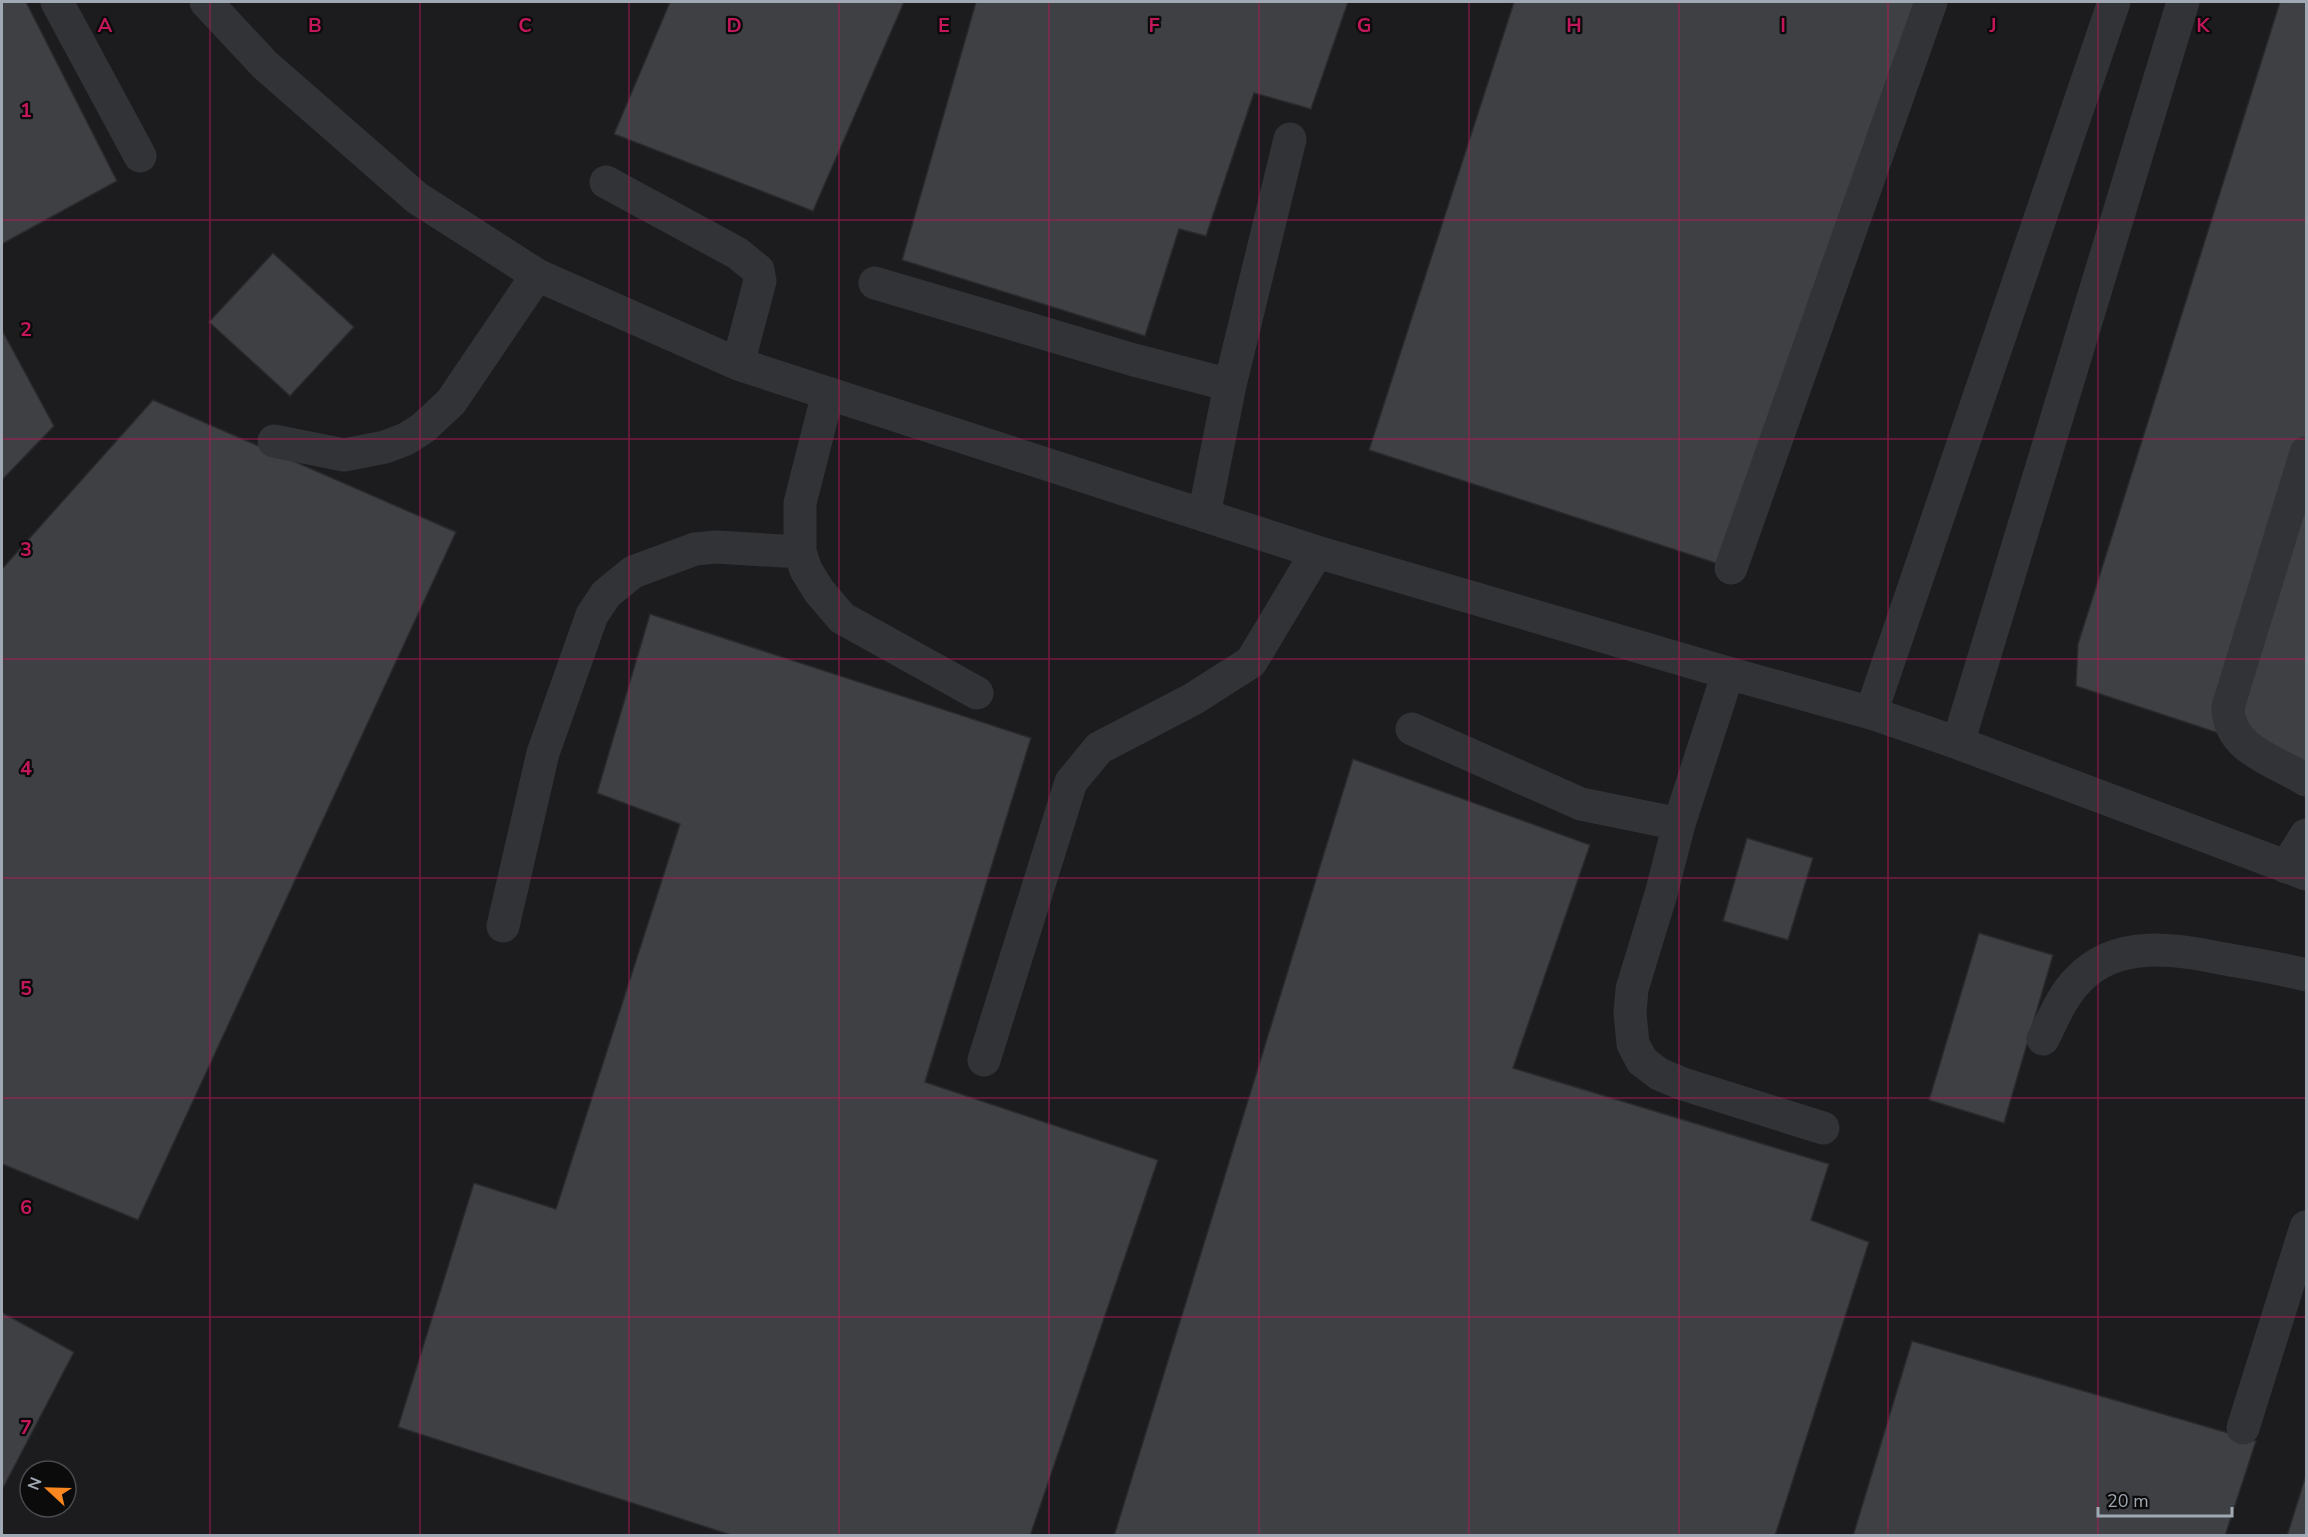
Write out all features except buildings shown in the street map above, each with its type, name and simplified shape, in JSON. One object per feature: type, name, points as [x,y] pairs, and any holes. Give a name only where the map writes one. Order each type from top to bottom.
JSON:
[{"type":"street","points":[[57,2],[140,156]]},
{"type":"street","points":[[206,2],[264,66],[417,198],[537,275],[738,363],[1317,552],[1871,713],[1958,743],[2296,871],[2307,835]]},
{"type":"street","points":[[1731,568],[1931,2]]},
{"type":"street","points":[[1871,713],[2114,2]]},
{"type":"street","points":[[1958,743],[2183,2]]},
{"type":"street","points":[[1204,515],[1230,385],[1290,139]]},
{"type":"street","points":[[606,182],[737,253],[758,270],[760,281],[738,363]]},
{"type":"street","points":[[274,441],[344,454],[385,447],[406,439],[423,428],[451,402],[537,275]]},
{"type":"street","points":[[875,283],[1134,360],[1230,385]]},
{"type":"street","points":[[828,393],[800,503],[800,552],[806,570],[819,591],[842,618],[977,693]]},
{"type":"street","points":[[2307,453],[2228,707],[2228,718],[2237,737],[2250,749],[2307,780]]},
{"type":"street","points":[[503,926],[543,753],[592,615],[606,594],[633,572],[694,549],[800,552]]},
{"type":"street","points":[[984,1060],[1071,782],[1099,748],[1193,699],[1251,662],[1317,552]]},
{"type":"street","points":[[1728,673],[1679,824],[1661,894],[1632,989],[1630,1013],[1633,1044],[1642,1061],[1659,1074],[1683,1084],[1823,1128]]},
{"type":"street","points":[[1412,729],[1581,804],[1679,824]]},
{"type":"street","points":[[2043,1039],[2069,990],[2078,978],[2098,963],[2115,955],[2161,950],[2196,954],[2307,975]]},
{"type":"street","points":[[2244,1428],[2307,1227]]},
{"type":"shaded area","points":[[2,2],[2306,2],[2306,1535],[2,1536]]}]
